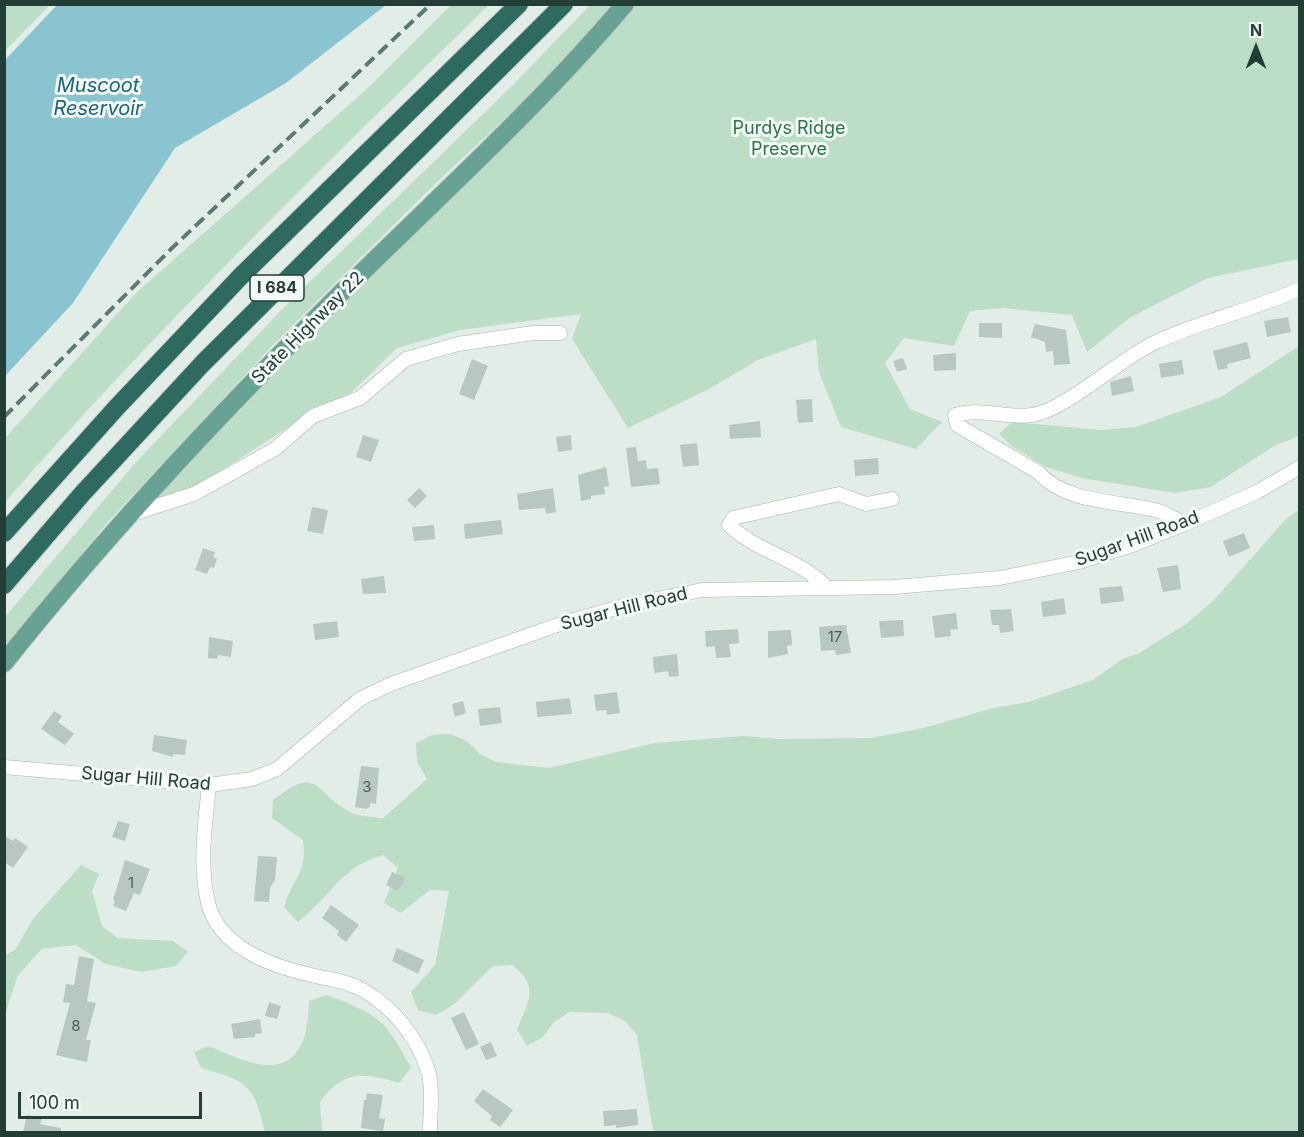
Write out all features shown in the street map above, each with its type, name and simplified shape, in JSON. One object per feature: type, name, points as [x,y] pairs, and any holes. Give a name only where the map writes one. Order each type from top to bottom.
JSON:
[{"type":"highway","name":"I 684","points":[[4,533],[65,463],[233,284],[519,4]]},
{"type":"highway","name":"I 684","points":[[4,585],[82,494],[203,363],[564,4]]},
{"type":"main road","name":"State Highway 22","points":[[4,663],[127,516],[298,336],[543,95],[625,4]]},
{"type":"street","points":[[1185,524],[1158,511],[1075,495],[1048,483],[1038,472],[957,425],[955,414],[969,410],[1032,415],[1063,403],[1122,361],[1153,344],[1231,312],[1299,289]]},
{"type":"street","points":[[127,516],[194,494],[274,449],[313,416],[360,398],[405,359],[458,344],[533,333],[560,333]]},
{"type":"street","name":"Sugar Hill Road","points":[[4,767],[209,785],[232,784],[277,769],[360,699],[391,684],[548,628],[676,594],[702,590],[894,587],[1000,578],[1079,562],[1130,546],[1185,524],[1257,492],[1299,467]]},
{"type":"street","points":[[827,588],[814,574],[741,536],[729,525],[733,518],[816,496],[839,494],[866,504],[892,499]]},
{"type":"street","points":[[209,785],[204,870],[208,904],[221,931],[248,952],[278,966],[362,989],[409,1031],[420,1048],[430,1076],[430,1132]]},
{"type":"green space","points":[[4,5],[50,5],[5,51]]},
{"type":"green space","points":[[451,5],[489,5],[303,187],[182,311],[5,502],[5,438],[137,292],[368,88]]},
{"type":"green space","points":[[590,5],[612,5],[539,87],[438,181],[273,345],[108,522],[5,649],[5,617],[137,461],[294,297],[513,85]]},
{"type":"green space","name":"Purdys Ridge Preserve","points":[[633,5],[1299,5],[1299,259],[1208,278],[1131,317],[1087,352],[1072,315],[1003,308],[970,311],[954,346],[904,338],[885,363],[910,409],[942,422],[916,449],[841,427],[819,372],[816,339],[758,360],[709,389],[628,428],[572,339],[581,314],[460,330],[397,348],[352,392],[287,428],[191,490],[143,507]]},
{"type":"green space","points":[[1299,346],[1299,436],[1274,446],[1211,487],[1175,493],[1081,478],[1046,467],[1013,447],[999,434],[1012,422],[1102,430],[1136,427],[1221,397]]},
{"type":"green space","points":[[1299,510],[1299,1132],[663,1132],[653,1130],[637,1035],[625,1021],[608,1013],[570,1012],[554,1022],[543,1037],[527,1046],[517,1029],[528,1002],[529,987],[521,973],[512,965],[493,966],[453,1005],[436,1015],[418,1010],[411,992],[435,965],[449,891],[430,890],[401,913],[384,903],[398,868],[383,855],[356,867],[298,922],[284,907],[301,868],[303,840],[272,818],[273,800],[288,789],[300,784],[316,785],[338,805],[354,814],[383,818],[427,779],[417,762],[416,743],[432,735],[450,734],[467,741],[480,754],[496,762],[549,768],[655,743],[744,736],[780,739],[871,738],[924,728],[993,708],[1028,702],[1093,680],[1122,659],[1139,653],[1186,624],[1214,600],[1287,518]]},
{"type":"green space","points":[[81,865],[99,874],[92,891],[102,926],[117,938],[173,941],[188,952],[176,966],[141,972],[106,964],[76,945],[42,949],[18,975],[5,1014],[5,955],[15,950],[33,919]]},
{"type":"green space","points":[[327,995],[358,1008],[379,1021],[394,1039],[411,1068],[399,1083],[375,1077],[355,1076],[338,1084],[320,1102],[322,1132],[265,1132],[257,1104],[246,1087],[239,1081],[201,1068],[194,1052],[208,1046],[234,1057],[261,1064],[274,1065],[286,1061],[296,1053],[304,1038],[309,1001]]},
{"type":"water","name":"Muscoot Reservoir","points":[[57,5],[386,5],[286,83],[175,148],[73,303],[5,376],[5,60]]},
{"type":"building","points":[[1288,317],[1291,332],[1267,337],[1264,321]]},
{"type":"building","points":[[979,323],[1002,323],[1002,338],[979,337]]},
{"type":"building","points":[[1035,324],[1066,330],[1070,364],[1054,365],[1053,351],[1046,352],[1045,342],[1031,337]]},
{"type":"building","points":[[1247,342],[1251,358],[1227,364],[1228,368],[1218,370],[1213,351]]},
{"type":"building","points":[[956,353],[956,370],[934,371],[933,355]]},
{"type":"building","points":[[903,358],[907,369],[897,372],[893,361]]},
{"type":"building","points":[[472,359],[488,366],[474,400],[459,394]]},
{"type":"building","points":[[1182,360],[1184,374],[1161,378],[1159,364]]},
{"type":"building","points":[[1131,376],[1134,391],[1112,396],[1110,382]]},
{"type":"building","points":[[812,399],[813,422],[798,423],[796,400]]},
{"type":"building","points":[[760,421],[761,437],[730,439],[729,425]]},
{"type":"building","points":[[363,435],[379,440],[371,462],[356,457]]},
{"type":"building","points":[[571,435],[572,450],[558,452],[556,437]]},
{"type":"building","points":[[697,443],[699,465],[683,467],[680,445]]},
{"type":"building","points":[[636,447],[638,461],[646,460],[647,469],[658,468],[660,484],[631,487],[626,448]]},
{"type":"building","points":[[878,458],[879,474],[855,476],[854,460]]},
{"type":"building","points":[[606,467],[609,486],[604,487],[605,494],[591,496],[591,499],[581,501],[578,475]]},
{"type":"building","points":[[419,488],[427,496],[415,508],[407,500]]},
{"type":"building","points":[[553,488],[556,512],[546,514],[545,508],[519,510],[517,494]]},
{"type":"building","points":[[312,507],[328,510],[323,534],[307,531]]},
{"type":"building","points":[[501,520],[503,534],[465,539],[464,524]]},
{"type":"building","points":[[434,525],[435,539],[414,541],[412,527]]},
{"type":"building","points":[[1244,533],[1250,548],[1229,557],[1223,541]]},
{"type":"building","points":[[203,548],[215,552],[213,557],[217,559],[214,568],[210,567],[207,574],[195,570]]},
{"type":"building","points":[[1178,565],[1181,589],[1163,592],[1157,568]]},
{"type":"building","points":[[384,576],[386,593],[363,594],[361,579]]},
{"type":"building","points":[[1122,586],[1124,601],[1101,604],[1099,588]]},
{"type":"building","points":[[1064,598],[1066,614],[1043,617],[1041,602]]},
{"type":"building","points":[[1011,609],[1014,631],[1000,633],[999,625],[992,625],[990,610]]},
{"type":"building","points":[[956,613],[958,629],[950,630],[951,636],[935,638],[932,616]]},
{"type":"building","points":[[903,620],[904,636],[881,638],[879,621]]},
{"type":"building","points":[[337,621],[339,637],[315,640],[313,624]]},
{"type":"building","points":[[846,625],[851,653],[836,655],[835,650],[821,651],[819,627]]},
{"type":"building","points":[[738,629],[739,643],[729,644],[731,657],[716,658],[715,646],[706,647],[705,631]]},
{"type":"building","points":[[791,630],[792,645],[787,646],[788,654],[768,658],[768,631]]},
{"type":"building","points":[[209,637],[233,641],[231,657],[218,655],[217,659],[208,658]]},
{"type":"building","points":[[677,654],[679,676],[669,677],[668,671],[654,673],[653,657]]},
{"type":"building","points":[[617,692],[620,713],[607,715],[606,710],[596,711],[594,695]]},
{"type":"building","points":[[570,698],[572,714],[537,717],[536,702]]},
{"type":"building","points":[[463,701],[466,713],[455,717],[452,704]]},
{"type":"building","points":[[500,707],[502,723],[480,726],[478,709]]},
{"type":"building","points":[[54,711],[62,716],[58,722],[74,734],[65,745],[41,729]]},
{"type":"building","points":[[154,735],[187,740],[185,755],[173,754],[173,757],[152,751]]},
{"type":"building","points":[[361,766],[379,768],[376,804],[370,803],[370,807],[366,809],[355,807]]},
{"type":"building","points":[[118,821],[130,824],[125,841],[112,837]]},
{"type":"building","points":[[4,835],[13,841],[15,838],[28,847],[13,868],[4,862]]},
{"type":"building","points":[[258,856],[277,857],[275,880],[270,888],[269,902],[254,901]]},
{"type":"building","points":[[125,860],[150,869],[140,895],[134,893],[126,911],[113,906]]},
{"type":"building","points":[[392,872],[405,878],[398,891],[386,885]]},
{"type":"building","points":[[331,905],[359,925],[346,942],[337,935],[339,931],[322,918]]},
{"type":"building","points":[[397,948],[424,960],[418,974],[392,961]]},
{"type":"building","points":[[79,956],[94,959],[87,1001],[96,1003],[86,1040],[91,1040],[87,1062],[56,1055],[70,1003],[63,1002],[66,984],[74,985]]},
{"type":"building","points":[[269,1002],[281,1006],[277,1019],[265,1016]]},
{"type":"building","points":[[464,1012],[479,1044],[466,1050],[451,1018]]},
{"type":"building","points":[[260,1019],[262,1033],[255,1034],[255,1037],[234,1039],[231,1024]]},
{"type":"building","points":[[491,1042],[497,1056],[486,1060],[480,1047]]},
{"type":"building","points":[[483,1089],[513,1110],[500,1127],[490,1120],[492,1116],[474,1101]]},
{"type":"building","points":[[367,1093],[383,1095],[379,1118],[385,1119],[383,1131],[361,1128]]},
{"type":"building","points":[[637,1109],[638,1125],[616,1128],[616,1125],[604,1126],[603,1111]]},
{"type":"building","points":[[27,1115],[42,1118],[40,1124],[61,1128],[61,1132],[23,1132]]},
{"type":"railway","points":[[4,417],[172,248],[431,4]]}]
